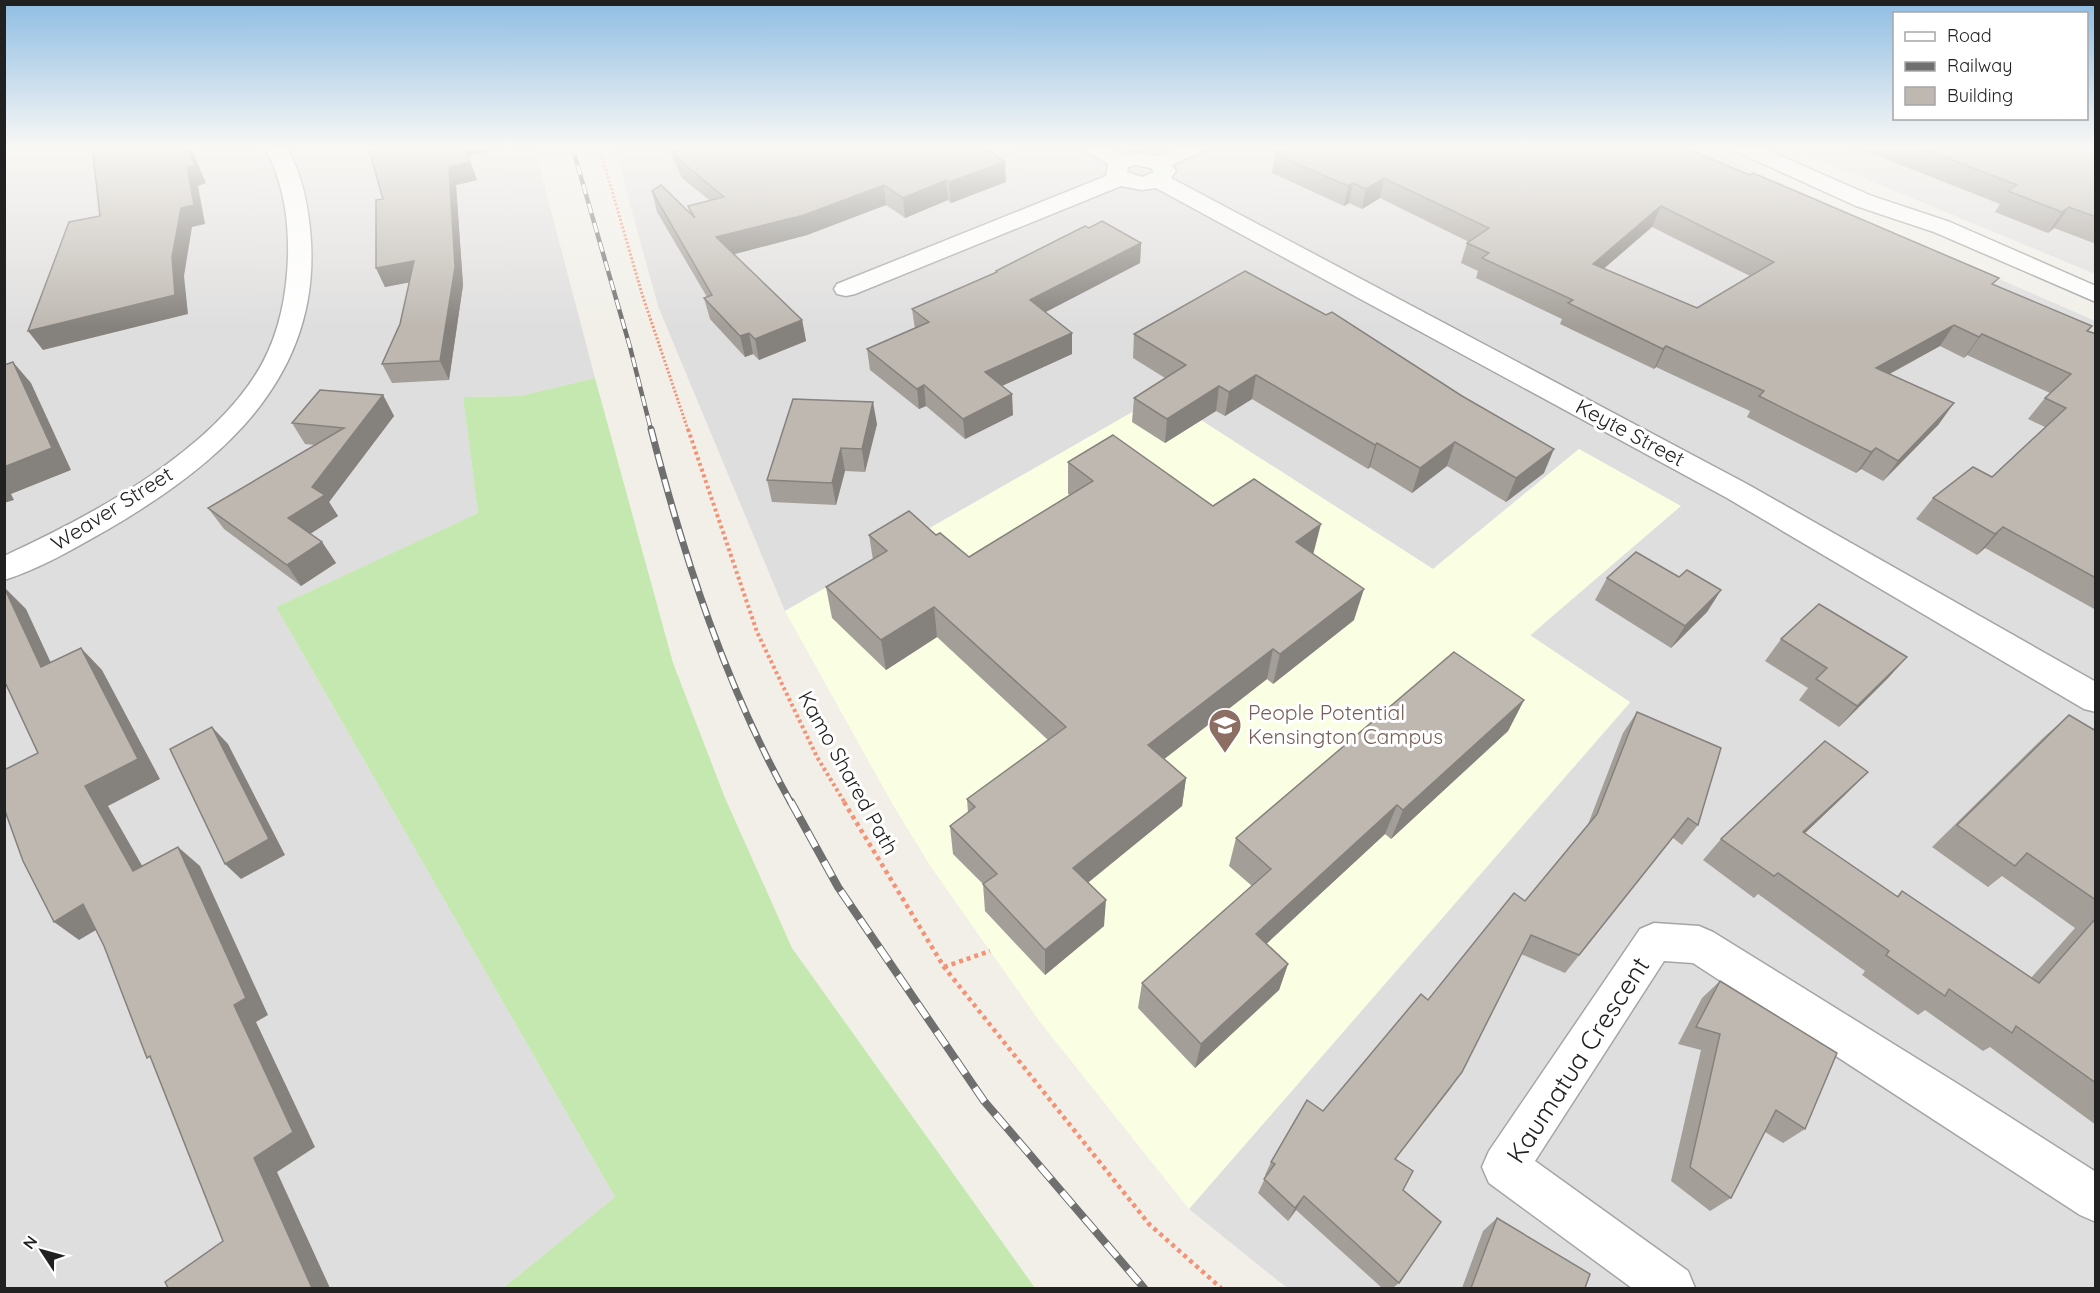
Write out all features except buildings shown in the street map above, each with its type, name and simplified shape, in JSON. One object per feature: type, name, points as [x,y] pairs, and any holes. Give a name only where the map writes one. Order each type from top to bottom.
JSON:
[{"type":"street","name":"Weaver Street","points":[[4,568],[52,547],[148,492],[228,425],[256,394],[276,363],[288,333],[300,270],[300,229],[296,206]]},
{"type":"street","points":[[846,289],[1036,206]]},
{"type":"street","name":"Keyte Street","points":[[1222,206],[1737,491],[2096,699]]},
{"type":"street","points":[[1880,206],[1942,227],[2096,295]]},
{"type":"street","name":"Kaumatua Crescent","points":[[1671,1288],[1505,1167],[1654,942],[1699,945],[2096,1199]]},
{"type":"path","name":"Kamo Shared Path","points":[[617,206],[642,294],[758,632],[817,757],[944,967],[1149,1224],[1221,1288]]},
{"type":"path","points":[[944,967],[990,951]]},
{"type":"shaded area","points":[[5,206],[550,206],[595,378],[520,396],[463,397],[478,513],[276,607],[615,1197],[503,1288],[5,1288]]},
{"type":"shaded area","points":[[631,206],[1834,206],[2095,321],[2095,1288],[1287,1288],[1189,1209],[1630,703],[1530,636],[1680,506],[1579,449],[1433,569],[1162,395],[785,611],[658,306]]},
{"type":"shaded area","points":[[1932,206],[2095,206],[2095,274]]},
{"type":"shaded area","name":"People Potential Kensington Campus","points":[[1162,395],[1433,569],[1579,449],[1681,506],[1530,635],[1630,702],[1189,1209],[1040,1022],[931,867],[893,805],[785,611]]},
{"type":"green space","points":[[595,378],[673,663],[725,798],[792,948],[1035,1288],[503,1288],[615,1197],[276,607],[478,513],[463,397],[520,396]]},
{"type":"railway","points":[[589,206],[651,430]]},
{"type":"railway","points":[[651,429],[678,526],[709,621],[746,714],[791,803]]},
{"type":"railway","points":[[791,802],[838,887],[984,1101],[1144,1288]]},
{"type":"place","name":"People Potential Kensington Campus","points":[[1225,754]]}]
